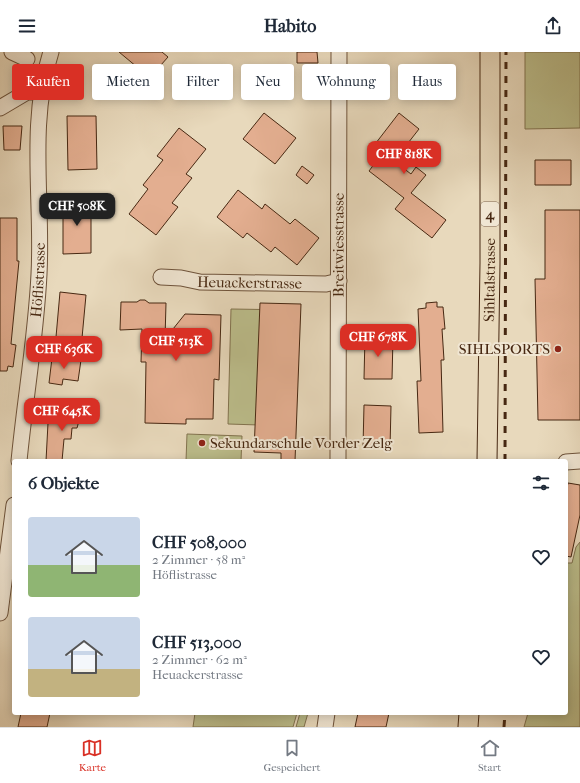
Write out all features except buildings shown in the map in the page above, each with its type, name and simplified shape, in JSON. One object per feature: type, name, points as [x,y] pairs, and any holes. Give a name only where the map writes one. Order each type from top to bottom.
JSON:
[{"type":"main road","name":"Sihltalstrasse","points":[[487,459],[490,263],[490,52]]},
{"type":"main road","points":[[468,727],[469,715]]},
{"type":"street","points":[[12,52],[28,60]]},
{"type":"street","name":"Höflistrasse","points":[[48,64],[51,52]]},
{"type":"street","name":"Breitwiesstrasse","points":[[338,459],[339,52]]},
{"type":"street","points":[[0,108],[14,100]]},
{"type":"street","name":"Höflistrasse","points":[[19,459],[39,275],[40,100]]},
{"type":"street","name":"Heuackerstrasse","points":[[161,277],[181,278],[200,282],[326,284],[339,281]]},
{"type":"street","points":[[568,462],[580,461]]},
{"type":"street","points":[[5,611],[12,529]]},
{"type":"street","points":[[325,727],[327,715]]},
{"type":"green space","points":[[525,52],[580,52],[580,128],[525,129]]},
{"type":"green space","points":[[231,309],[293,310],[290,426],[228,424]]},
{"type":"green space","points":[[187,434],[242,436],[241,459],[186,459]]},
{"type":"green space","points":[[580,542],[580,727],[524,727],[527,715],[568,715],[568,563],[572,563],[576,547]]},
{"type":"green space","points":[[195,715],[296,715],[293,727],[193,727]]},
{"type":"green space","points":[[299,715],[307,715],[304,727],[296,727]]},
{"type":"railway","points":[[505,459],[506,52]]},
{"type":"railway","points":[[504,727],[505,715]]},
{"type":"place","name":"SIHLSPORTS","points":[[558,349]]},
{"type":"place","name":"Sekundarschule Vorder Zelg","points":[[202,443]]}]
